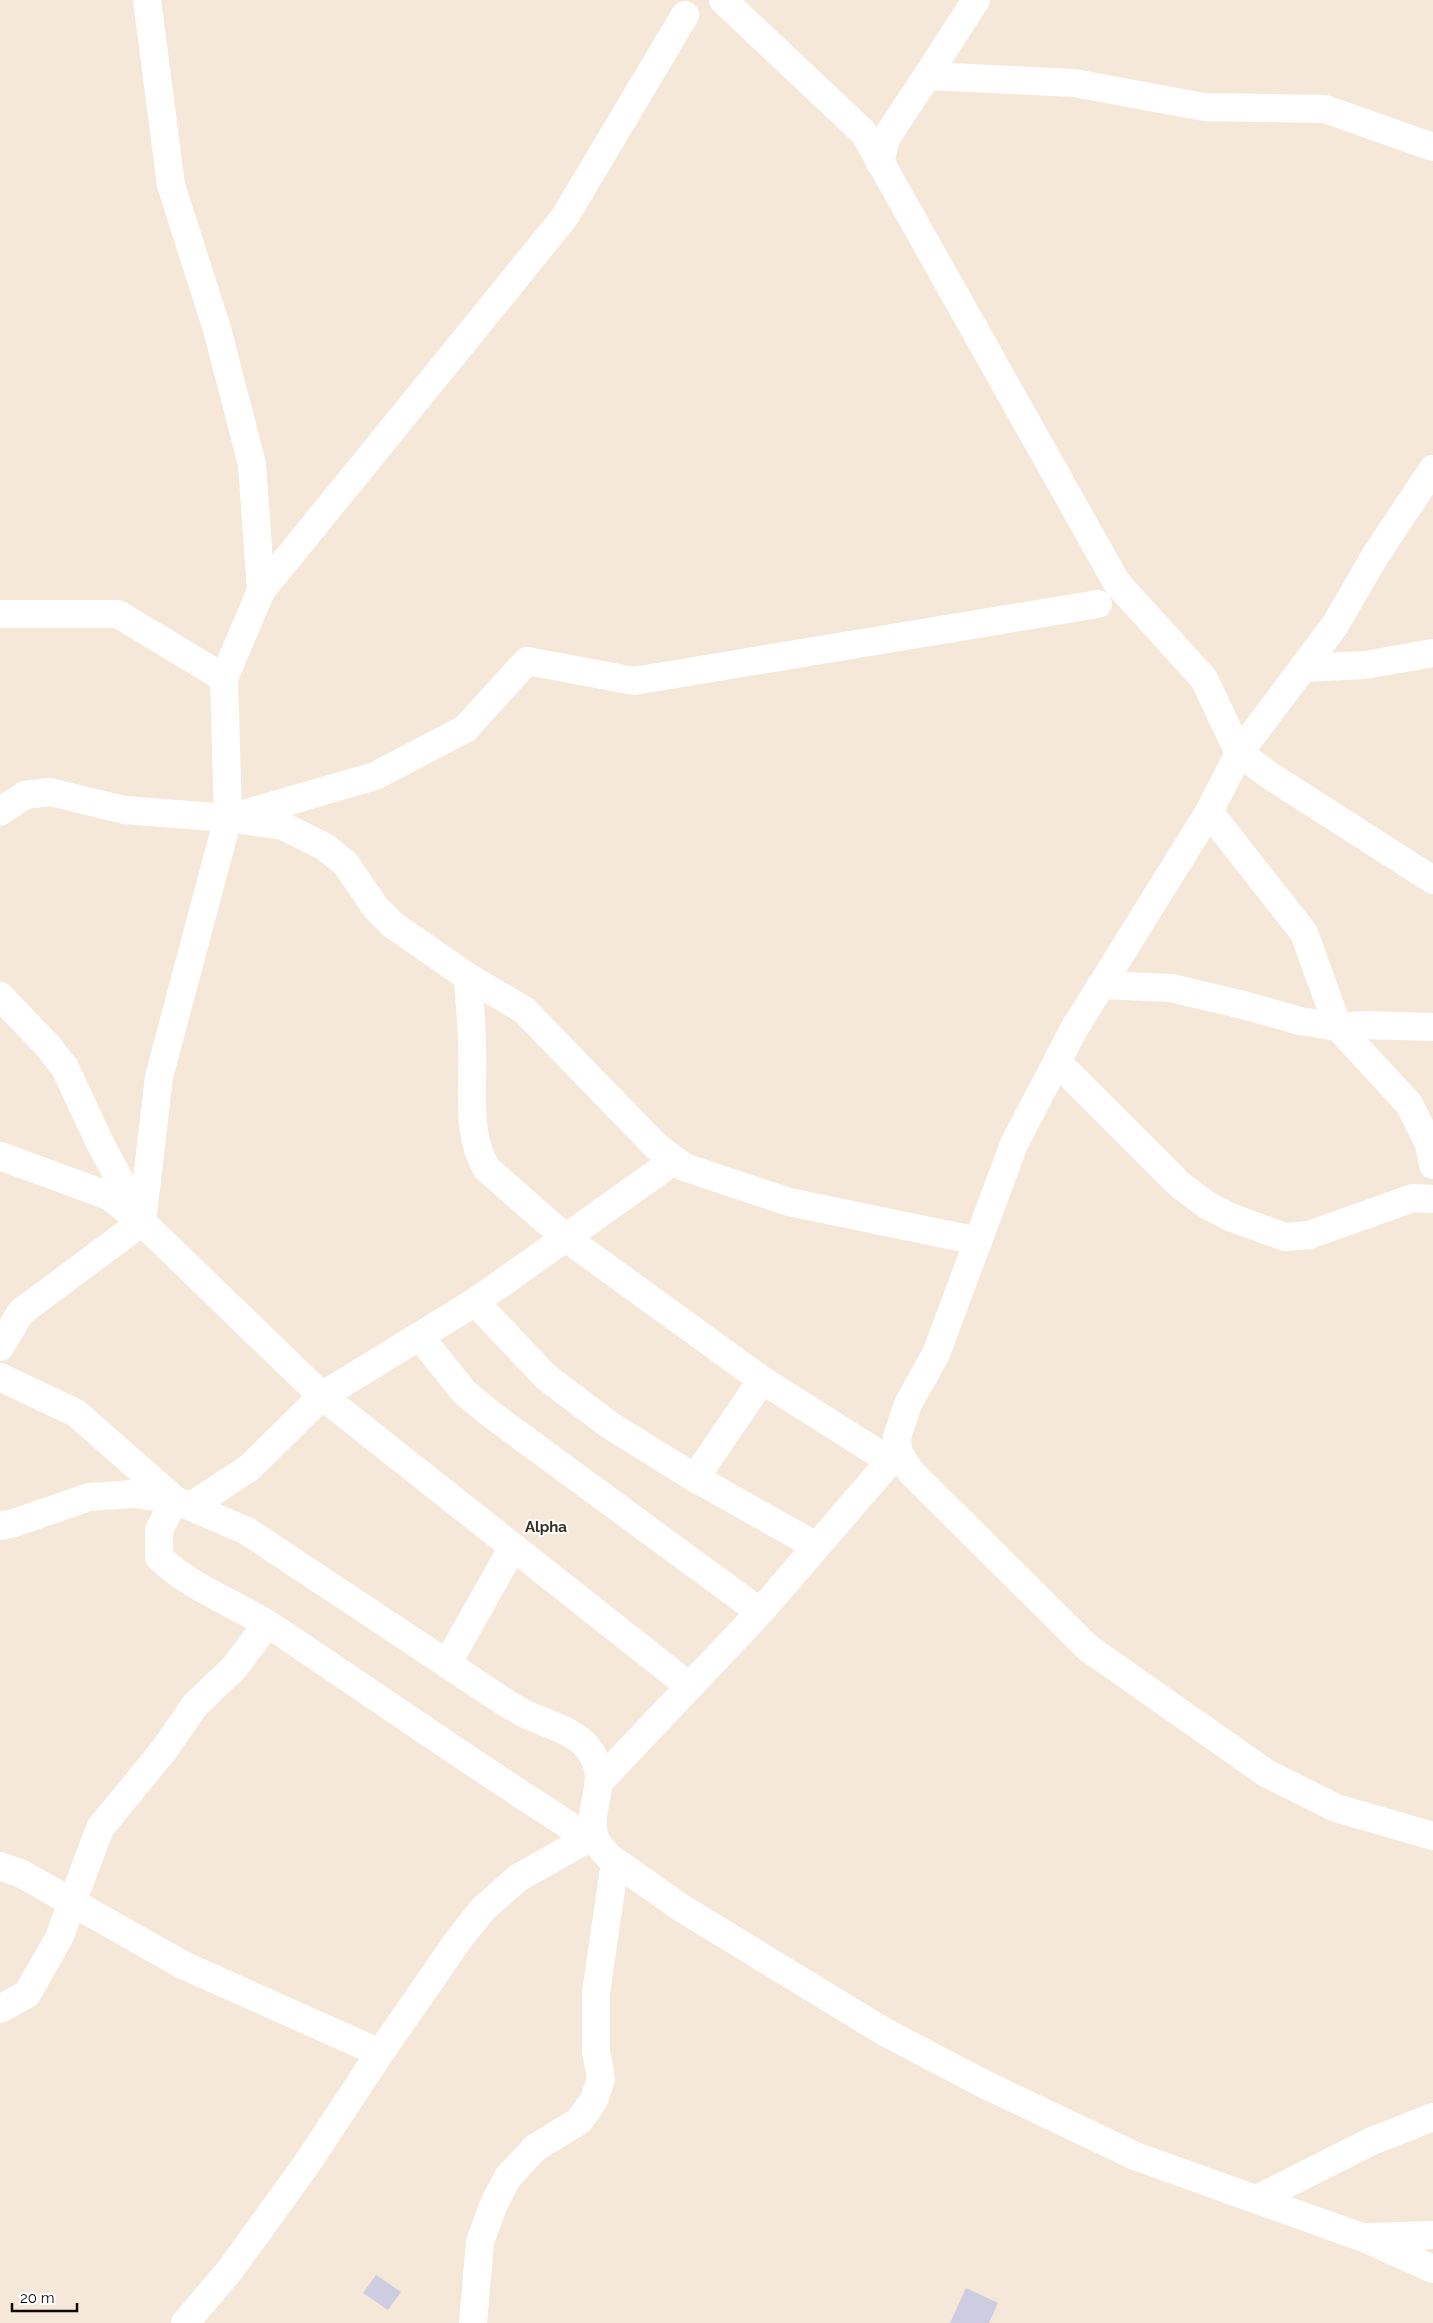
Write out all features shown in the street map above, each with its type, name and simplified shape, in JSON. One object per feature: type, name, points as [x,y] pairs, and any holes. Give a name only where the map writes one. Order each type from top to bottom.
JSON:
[{"type":"street","points":[[147,0],[171,185],[217,329],[252,464],[261,591]]},
{"type":"street","points":[[723,0],[864,133],[1117,583],[1204,679],[1239,753],[1272,777],[1433,880]]},
{"type":"street","points":[[880,163],[886,138],[976,0]]},
{"type":"street","points":[[0,1347],[21,1312],[142,1222],[159,1077],[228,818],[224,678],[261,591],[564,218],[685,15]]},
{"type":"street","points":[[927,76],[1074,83],[1204,107],[1325,109],[1433,148]]},
{"type":"street","points":[[592,1837],[594,1805],[601,1780],[760,1612],[894,1456],[897,1437],[908,1404],[936,1354],[1014,1144],[1057,1062],[1101,985],[1209,812],[1239,753],[1335,625],[1375,556],[1433,469]]},
{"type":"street","points":[[228,818],[375,776],[466,729],[528,661],[634,681],[1098,604]]},
{"type":"street","points":[[0,614],[118,614],[224,678]]},
{"type":"street","points":[[1303,668],[1365,665],[1433,653]]},
{"type":"street","points":[[0,812],[25,795],[50,792],[124,810],[228,818],[283,826],[325,847],[345,863],[376,908],[393,925],[468,977],[524,1010],[656,1146],[684,1166],[719,1180],[789,1202],[978,1241]]},
{"type":"street","points":[[1209,812],[1304,934],[1338,1027],[1409,1104],[1429,1144],[1433,1165]]},
{"type":"street","points":[[468,977],[474,1137],[478,1155],[487,1169],[566,1238],[762,1380],[894,1456],[1088,1648],[1158,1695],[1266,1773],[1336,1808],[1433,1836]]},
{"type":"street","points":[[1101,985],[1171,988],[1300,1021],[1338,1027],[1364,1024],[1433,1027]]},
{"type":"street","points":[[0,996],[47,1045],[65,1068],[100,1143],[142,1222]]},
{"type":"street","points":[[1057,1062],[1180,1186],[1207,1205],[1230,1217],[1285,1237],[1309,1235],[1413,1198],[1433,1199]]},
{"type":"street","points":[[0,1156],[109,1196],[142,1222],[322,1396],[689,1686]]},
{"type":"street","points":[[675,1160],[475,1302],[322,1396],[249,1468],[183,1503],[159,1530],[159,1557],[173,1572],[247,1610],[410,1718],[525,1798],[592,1837],[615,1862],[680,1907],[883,2032],[984,2084],[1135,2156],[1364,2238],[1433,2269]]},
{"type":"street","points":[[475,1302],[546,1376],[611,1426],[695,1478],[816,1546]]},
{"type":"street","points":[[420,1337],[464,1393],[760,1612]]},
{"type":"street","points":[[0,1377],[76,1413],[183,1503]]},
{"type":"street","points":[[695,1478],[762,1380]]},
{"type":"street","points":[[0,1526],[89,1497],[134,1494],[183,1503],[247,1531],[447,1664],[523,1712],[573,1736],[587,1746],[594,1759],[601,1780]]},
{"type":"street","points":[[447,1664],[514,1548]]},
{"type":"street","points":[[0,2010],[27,1994],[60,1938],[71,1902],[100,1828],[164,1750],[195,1705],[234,1668],[258,1636]]},
{"type":"street","points":[[185,2323],[230,2270],[306,2165],[380,2053],[459,1939],[483,1909],[518,1878],[592,1837]]},
{"type":"street","points":[[473,2323],[480,2242],[492,2206],[508,2177],[535,2148],[579,2121],[594,2100],[600,2079],[596,2051],[596,1993],[615,1862]]},
{"type":"street","points":[[0,1866],[22,1874],[183,1965],[380,2053]]},
{"type":"street","points":[[1257,2199],[1372,2141],[1433,2117]]},
{"type":"street","points":[[1364,2238],[1433,2235]]},
{"type":"building","points":[[376,2275],[401,2292],[388,2310],[363,2293]]},
{"type":"building","points":[[966,2288],[998,2303],[989,2323],[950,2323]]},
{"type":"district","name":"Alpha","points":[[546,1527]]}]
